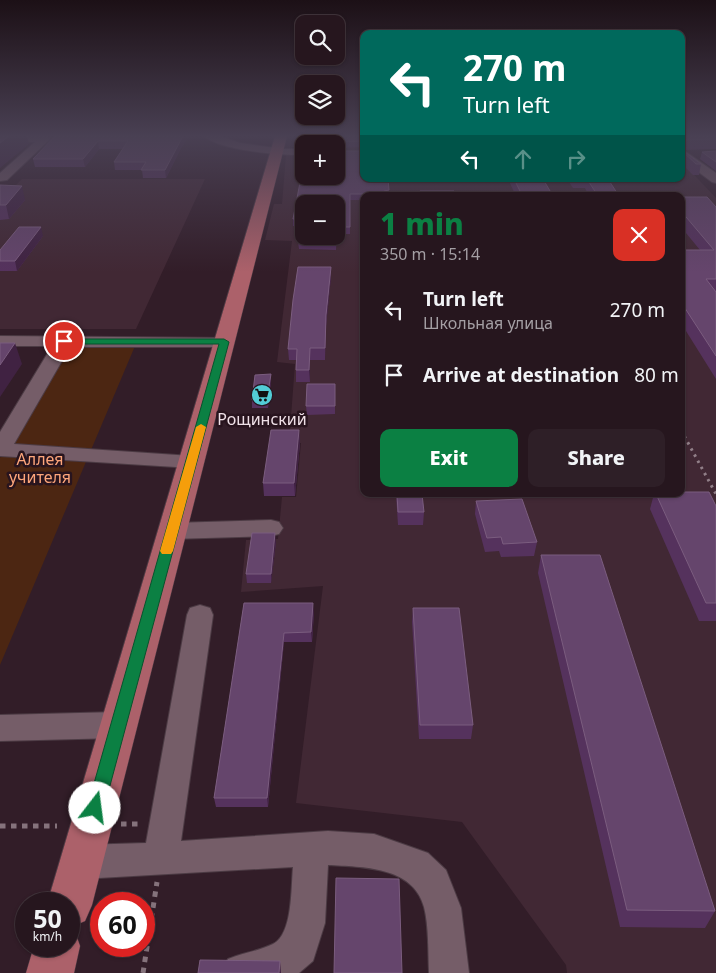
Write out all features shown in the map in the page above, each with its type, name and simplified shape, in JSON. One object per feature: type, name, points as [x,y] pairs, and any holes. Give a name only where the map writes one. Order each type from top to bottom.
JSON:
[{"type":"main road","points":[[73,892],[224,342],[274,181]]},
{"type":"main road","points":[[50,973],[54,957]]},
{"type":"street","points":[[0,340],[224,342]]},
{"type":"street","points":[[64,341],[0,450],[192,462]]},
{"type":"street","points":[[172,531],[272,528]]},
{"type":"street","points":[[161,859],[200,615]]},
{"type":"street","points":[[0,728],[118,724]]},
{"type":"street","points":[[81,862],[161,859],[328,848],[374,851],[415,865],[433,883],[443,908],[449,973]]},
{"type":"street","points":[[242,973],[285,960],[299,947],[306,923],[312,849]]},
{"type":"path","points":[[0,826],[58,826]]},
{"type":"path","points":[[143,973],[161,859]]},
{"type":"shaded area","points":[[20,181],[204,181],[136,329],[0,329],[0,201]]},
{"type":"shaded area","points":[[284,181],[295,181],[295,185],[345,185],[345,181],[700,181],[716,198],[716,973],[567,973],[566,965],[462,822],[296,803],[323,586],[241,592],[246,540],[278,539],[282,497],[296,497],[301,443],[289,443],[295,364],[277,362],[292,241],[265,240],[274,204],[282,204]]},
{"type":"green space","name":"Аллея учителя","points":[[64,346],[135,346],[0,665],[0,458]]},
{"type":"building","points":[[345,181],[388,182],[389,190],[384,192],[350,194],[350,227],[345,227],[345,195],[298,195],[300,185],[345,185]]},
{"type":"building","points":[[516,182],[545,182],[551,192],[520,192]]},
{"type":"building","points":[[589,182],[610,182],[616,192],[595,192]]},
{"type":"building","points":[[0,185],[22,186],[6,205],[0,205]]},
{"type":"building","points":[[420,191],[454,192],[420,192]]},
{"type":"building","points":[[685,197],[707,197],[716,207],[716,279],[706,279],[716,292],[716,356],[685,308],[685,250],[714,250],[685,216]]},
{"type":"building","points":[[19,227],[41,227],[15,261],[0,261],[0,250]]},
{"type":"building","points":[[298,267],[331,267],[325,348],[310,348],[309,370],[296,370],[297,349],[288,349]]},
{"type":"building","points":[[0,343],[15,343],[0,365]]},
{"type":"building","points":[[271,374],[267,399],[252,400],[255,375]]},
{"type":"building","points":[[307,384],[335,384],[335,406],[306,406]]},
{"type":"building","points":[[271,430],[299,430],[294,483],[263,483]]},
{"type":"building","points":[[685,492],[709,492],[716,506],[716,603],[706,603],[657,497],[685,497]]},
{"type":"building","points":[[397,497],[422,497],[424,512],[398,512]]},
{"type":"building","points":[[522,499],[537,542],[503,544],[501,537],[487,538],[476,501]]},
{"type":"building","points":[[252,533],[275,533],[271,574],[246,574]]},
{"type":"building","points":[[541,555],[600,555],[715,911],[627,910]]},
{"type":"building","points":[[244,603],[313,603],[311,632],[284,633],[267,798],[214,798]]},
{"type":"building","points":[[413,608],[459,608],[473,725],[420,725]]},
{"type":"building","points":[[336,878],[399,879],[402,973],[334,973]]},
{"type":"building","points":[[200,960],[280,961],[279,973],[198,973]]},
{"type":"railway","points":[[685,437],[716,494]]},
{"type":"slow traffic","points":[[166,551],[201,427]]},
{"type":"place","name":"Рощинский","points":[[262,395]]},
{"type":"route","points":[[64,341],[224,342],[95,808]]}]
